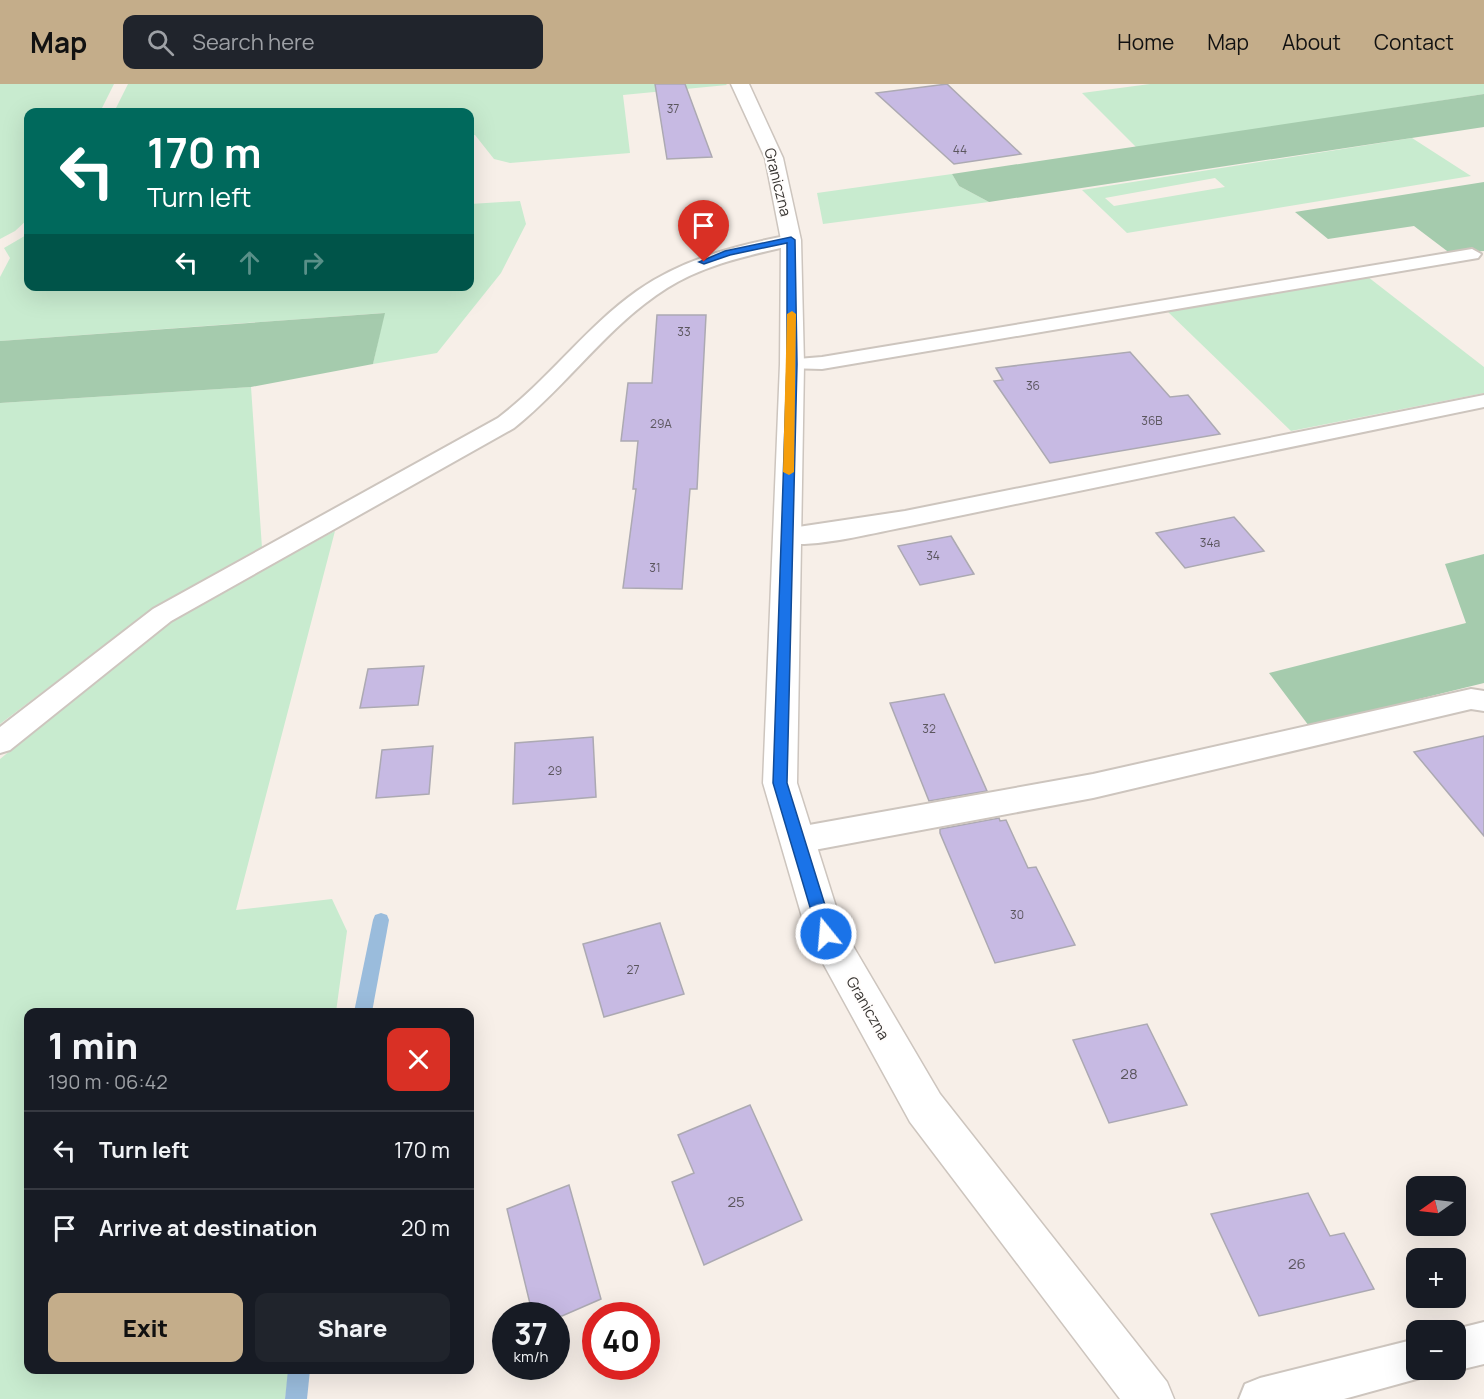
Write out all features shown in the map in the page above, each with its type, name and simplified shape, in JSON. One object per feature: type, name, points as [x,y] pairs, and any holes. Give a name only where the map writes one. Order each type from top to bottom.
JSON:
[{"type":"street","name":"Graniczna","points":[[740,84],[774,158],[791,240],[792,364],[780,783],[826,934],[925,1108],[1150,1399]]},
{"type":"lane","points":[[0,742],[162,615],[506,423],[531,405],[618,317],[650,291],[704,262],[728,253],[791,240]]},
{"type":"lane","points":[[792,364],[833,361],[1472,254]]},
{"type":"lane","points":[[787,536],[826,533],[905,519],[1484,401]]},
{"type":"lane","points":[[798,840],[1093,786],[1471,699],[1484,701]]},
{"type":"lane","points":[[1466,1347],[1484,1343]]},
{"type":"lane","points":[[1260,1399],[1406,1362]]},
{"type":"green space","points":[[0,84],[114,84],[102,108],[24,108],[24,223],[15,231],[0,239]]},
{"type":"green space","points":[[128,84],[727,85],[623,95],[630,153],[510,163],[494,159],[474,135],[474,108],[116,108]]},
{"type":"green space","points":[[1150,84],[1484,84],[1484,94],[1137,148],[1082,93]]},
{"type":"green space","points":[[1484,94],[1484,127],[989,202],[959,186],[952,174]]},
{"type":"green space","points":[[1412,138],[1471,176],[1127,233],[1082,190]],"holes":[[[1215,178],[1225,187],[1114,206],[1105,198]]]},
{"type":"green space","points":[[952,174],[959,186],[989,202],[823,224],[817,193]]},
{"type":"green space","points":[[1484,182],[1484,251],[1451,254],[1414,226],[1328,239],[1295,212]]},
{"type":"green space","points":[[520,201],[526,224],[501,273],[437,353],[373,364],[384,313],[0,341],[0,277],[10,258],[4,248],[24,236],[24,291],[474,291],[474,204]]},
{"type":"green space","points":[[1368,277],[1484,367],[1484,393],[1291,431],[1167,311]]},
{"type":"green space","points":[[385,313],[373,364],[251,387],[0,403],[0,341]]},
{"type":"green space","points":[[251,387],[262,548],[153,609],[0,724],[0,403]]},
{"type":"green space","points":[[335,531],[236,910],[332,899],[347,931],[337,1008],[24,1008],[24,1374],[288,1374],[285,1399],[0,1399],[0,759],[171,619]]},
{"type":"green space","points":[[1484,554],[1484,683],[1309,726],[1269,673],[1466,623],[1445,564]]},
{"type":"building","points":[[655,84],[685,84],[712,157],[667,159]]},
{"type":"building","points":[[947,84],[1021,154],[954,164],[876,93]]},
{"type":"building","points":[[657,315],[706,315],[697,489],[690,489],[682,589],[623,588],[636,489],[633,489],[638,441],[621,441],[628,383],[652,383]]},
{"type":"building","points":[[1130,352],[1170,397],[1188,395],[1220,434],[1050,463],[994,381],[1003,380],[996,368]]},
{"type":"building","points":[[1234,517],[1264,551],[1185,568],[1156,533]]},
{"type":"building","points":[[951,536],[974,574],[920,585],[898,546]]},
{"type":"building","points":[[424,666],[418,705],[360,708],[368,669]]},
{"type":"building","points":[[944,694],[987,791],[929,801],[890,703]]},
{"type":"building","points":[[1484,736],[1484,836],[1414,752]]},
{"type":"building","points":[[593,737],[596,797],[513,804],[515,743]]},
{"type":"building","points":[[433,746],[429,794],[376,798],[382,750]]},
{"type":"building","points":[[999,818],[1000,821],[1006,820],[1028,868],[1036,867],[1075,945],[995,963],[940,829]]},
{"type":"building","points":[[660,923],[684,994],[604,1017],[583,944]]},
{"type":"building","points":[[1147,1024],[1187,1105],[1109,1123],[1073,1040]]},
{"type":"building","points":[[750,1105],[802,1220],[704,1265],[672,1182],[694,1173],[678,1135]]},
{"type":"building","points":[[569,1185],[601,1299],[594,1302],[582,1302],[582,1307],[570,1313],[570,1302],[530,1302],[507,1209]]},
{"type":"building","points":[[1308,1193],[1330,1236],[1344,1233],[1374,1289],[1259,1316],[1211,1214]]},
{"type":"waterway","points":[[364,1008],[381,920]]},
{"type":"waterway","points":[[296,1399],[299,1374]]},
{"type":"slow traffic","points":[[789,472],[792,314]]},
{"type":"route","points":[[704,262],[754,246],[791,240],[792,364],[780,783],[826,934]]}]
